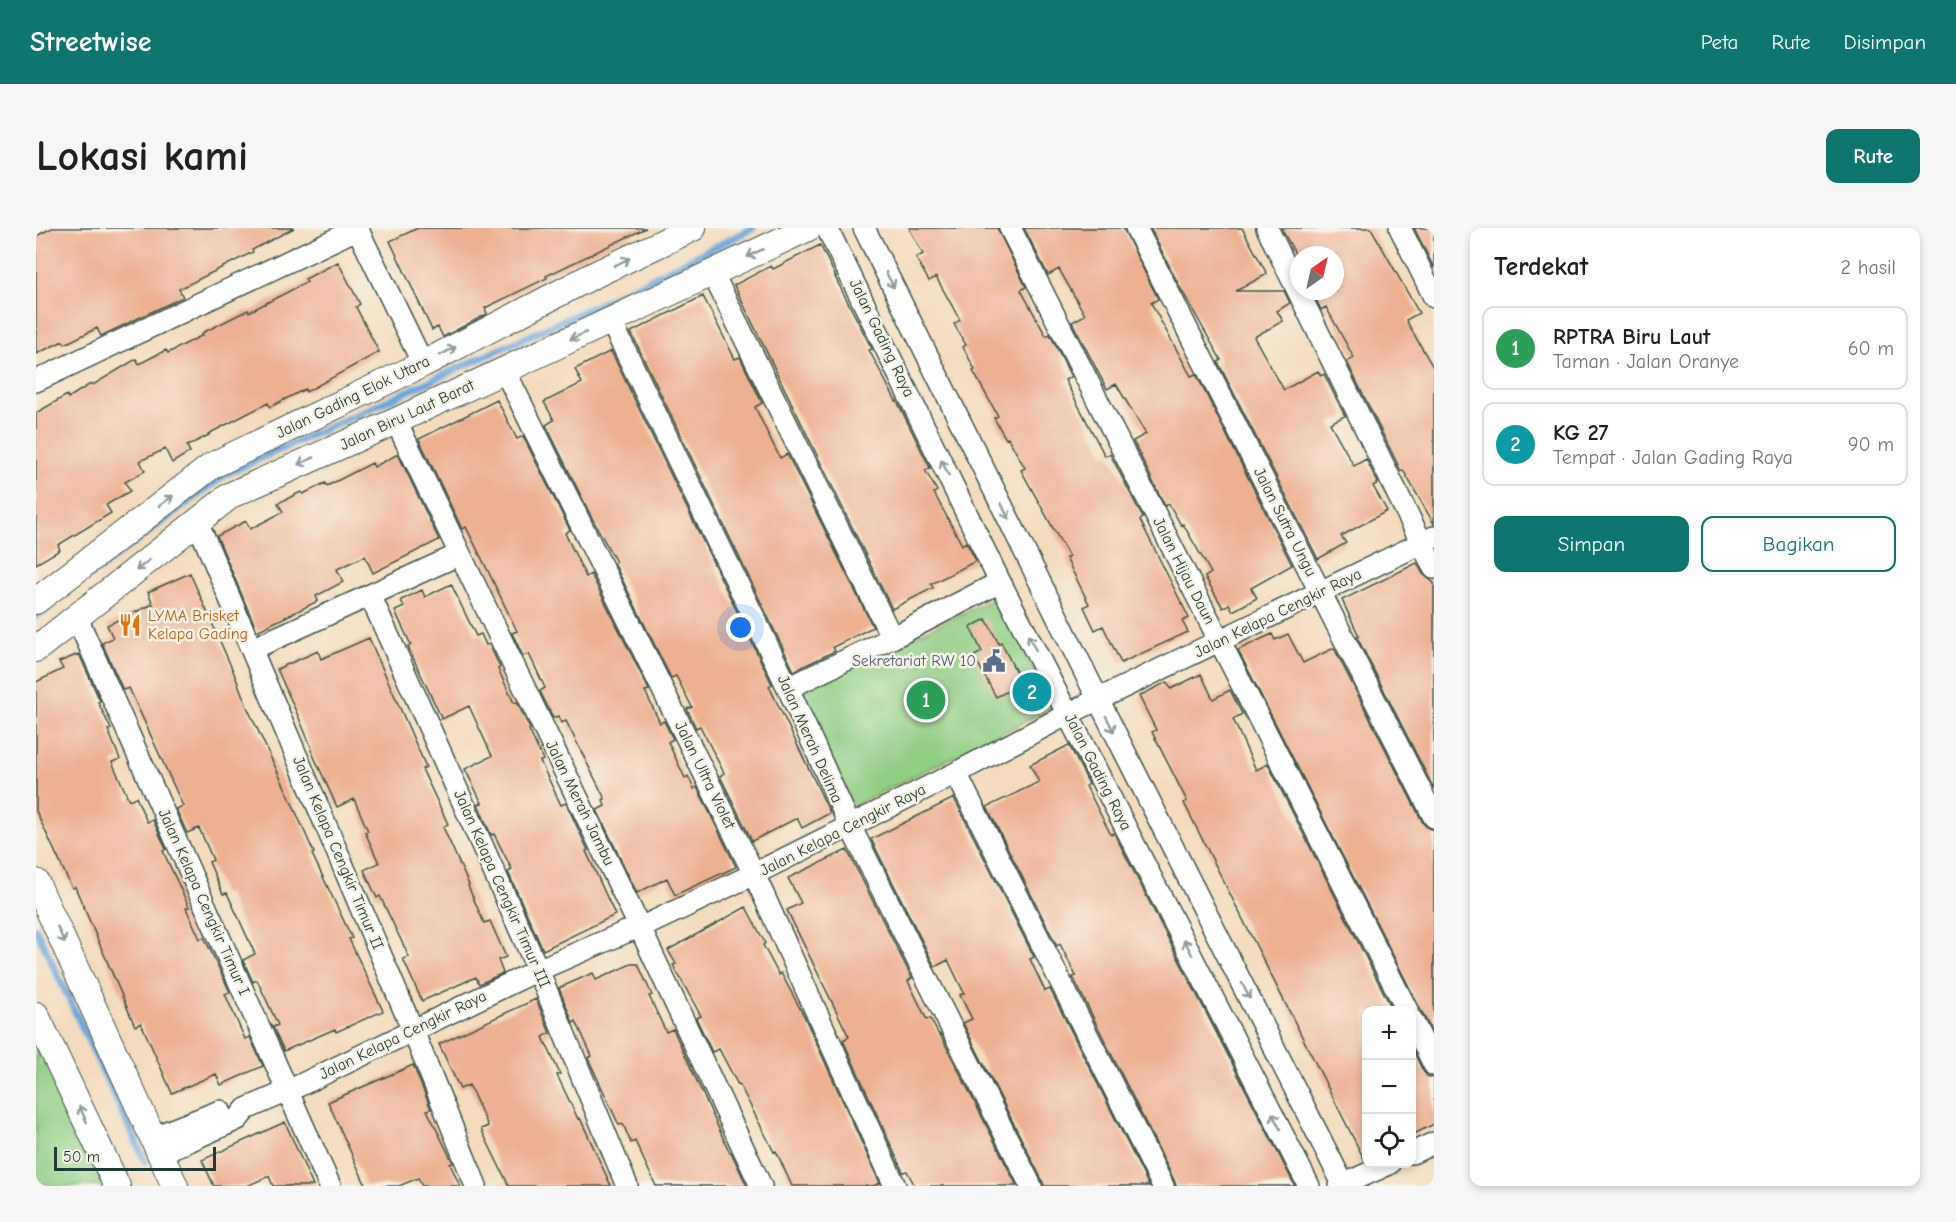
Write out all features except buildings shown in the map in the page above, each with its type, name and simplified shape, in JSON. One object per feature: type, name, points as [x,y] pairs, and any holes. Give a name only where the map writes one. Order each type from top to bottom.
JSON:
[{"type":"street","points":[[36,381],[357,228],[423,364]]},
{"type":"street","name":"Jalan Gading Elok Utara","points":[[36,601],[213,465],[423,364],[594,275],[693,228]]},
{"type":"street","name":"Jalan Biru Laut Barat","points":[[36,649],[231,495],[396,421],[808,228]]},
{"type":"street","name":"Jalan Gading Raya","points":[[827,228],[1000,582],[1306,1180]]},
{"type":"street","name":"Jalan Gading Raya","points":[[864,228],[1342,1184]]},
{"type":"street","name":"Jalan Hijau Daun","points":[[1010,228],[1404,1006]]},
{"type":"street","name":"Jalan Sutra Ungu","points":[[1136,228],[1434,817]]},
{"type":"street","points":[[1267,228],[1428,540],[1434,568]]},
{"type":"street","points":[[1400,228],[1434,297]]},
{"type":"street","points":[[712,272],[892,638]]},
{"type":"street","name":"Jalan Merah Delima","points":[[611,321],[788,687],[850,826],[1030,1186]]},
{"type":"street","name":"Jalan Ultra Violet","points":[[504,369],[754,874],[895,1186]]},
{"type":"street","points":[[913,401],[943,386]]},
{"type":"street","name":"Jalan Merah Jambu","points":[[396,421],[640,928],[761,1186]]},
{"type":"street","name":"Jalan Kelapa Cengkir Timur II","points":[[197,521],[413,1031],[476,1186]]},
{"type":"street","name":"Jalan Kelapa Cengkir Raya","points":[[158,1145],[234,1106],[246,1109],[288,1091],[538,970],[640,928],[754,874],[1098,699],[1428,540]]},
{"type":"street","points":[[252,649],[460,554]]},
{"type":"street","points":[[788,687],[892,638],[1000,582]]},
{"type":"street","name":"Jalan Kelapa Cengkir Timur III","points":[[370,595],[538,970],[627,1186]]},
{"type":"street","name":"Jalan Kelapa Cengkir Timur I","points":[[77,618],[330,1186]]},
{"type":"street","points":[[956,773],[1163,1186]]},
{"type":"street","points":[[36,882],[175,1186]]},
{"type":"street","points":[[36,1015],[117,1186]]},
{"type":"street","points":[[1416,1028],[1434,1065]]},
{"type":"street","points":[[1416,1152],[1434,1143]]},
{"type":"street","points":[[1306,1180],[1330,1159]]},
{"type":"street","points":[[1342,1184],[1380,1168]]},
{"type":"green space","points":[[998,596],[1053,708],[853,806],[799,692]]},
{"type":"green space","points":[[36,1031],[109,1186],[36,1186]]},
{"type":"waterway","points":[[84,580],[226,474],[606,301],[753,228]]},
{"type":"waterway","points":[[36,616],[48,607]]},
{"type":"waterway","points":[[36,929],[145,1161]]},
{"type":"place","name":"LYMA Brisket Kelapa Gading","points":[[130,625]]},
{"type":"place","name":"Sekretariat RW 10","points":[[994,661]]},
{"type":"place","name":"KG 27","points":[[1032,692]]},
{"type":"place","name":"RPTRA Biru Laut","points":[[926,700]]}]
